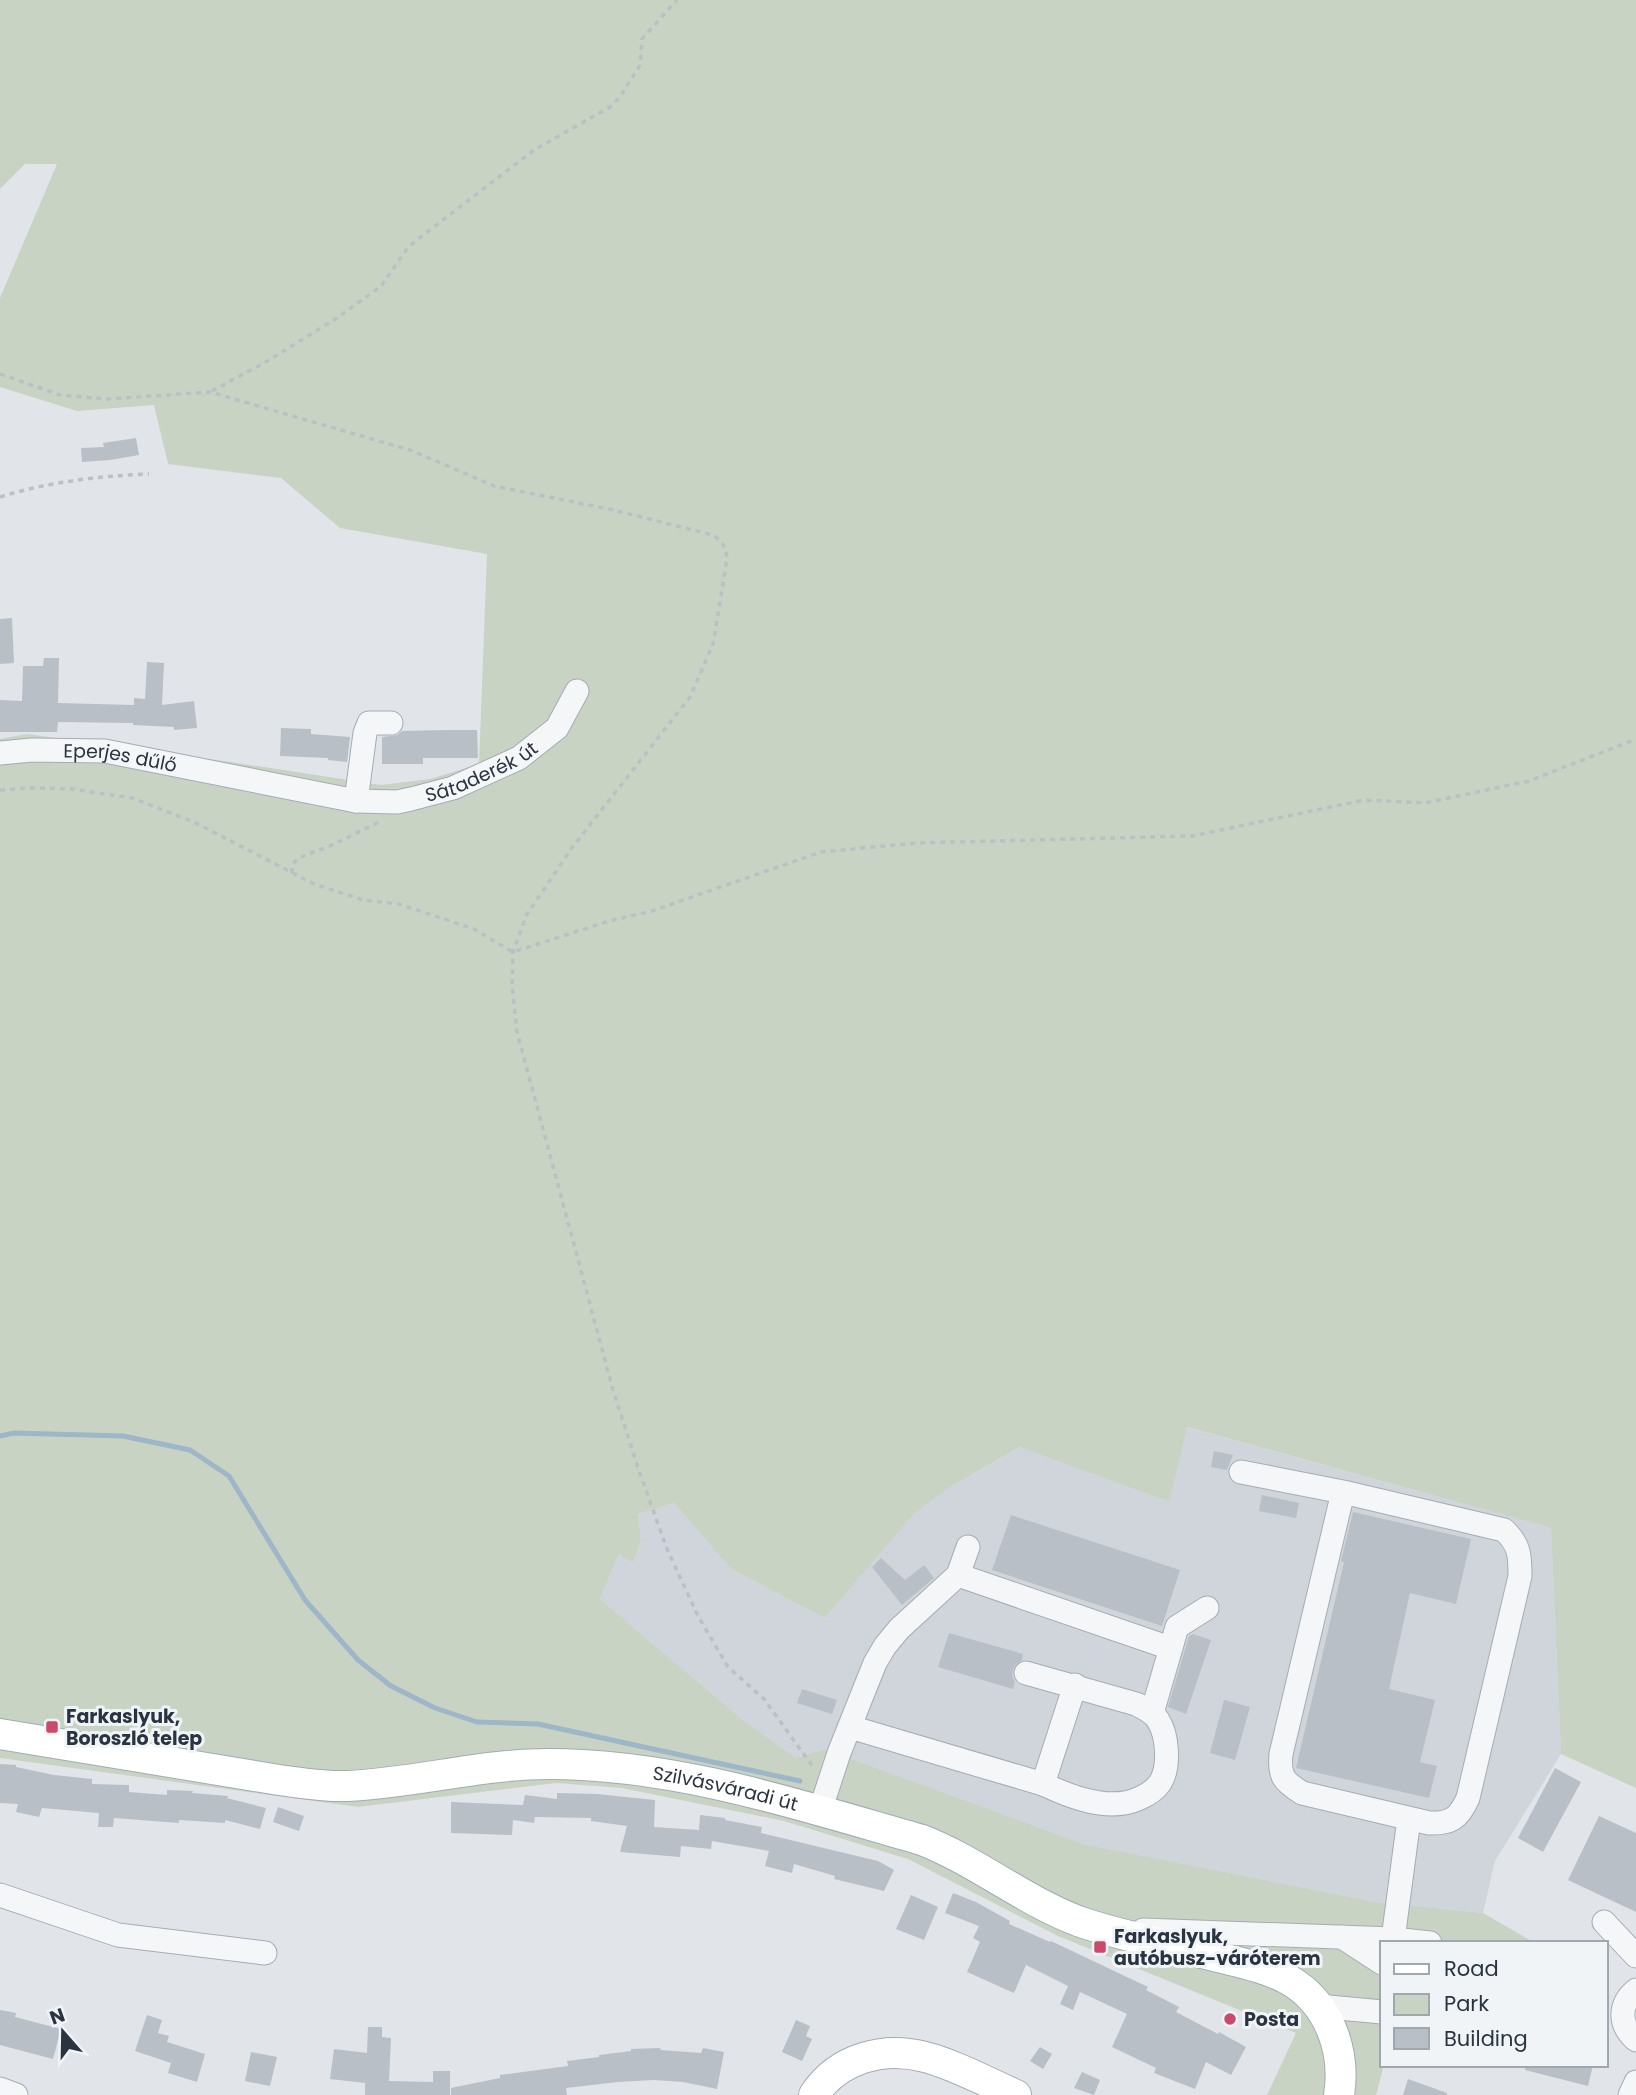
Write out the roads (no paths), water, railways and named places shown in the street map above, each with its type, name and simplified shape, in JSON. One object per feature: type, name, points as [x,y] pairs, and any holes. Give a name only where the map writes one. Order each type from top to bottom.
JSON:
[{"type":"main road","name":"Szilvásváradi út","points":[[0,1734],[320,1785],[369,1784],[533,1765],[601,1766],[658,1772],[824,1800],[948,1850],[1048,1907],[1077,1920],[1251,1965],[1276,1974],[1299,1987],[1328,2020],[1338,2050],[1341,2080],[1339,2095]]},
{"type":"main road","points":[[814,2095],[840,2067],[863,2057],[895,2053],[925,2057],[1016,2095]]},
{"type":"street","name":"Sátaderék út","points":[[239,777],[356,801],[397,802],[453,788],[520,758],[557,728],[577,691]]},
{"type":"street","points":[[356,801],[365,733],[369,723],[391,723]]},
{"type":"street","name":"Eperjes dűlő","points":[[0,753],[32,750],[105,751],[239,777]]},
{"type":"street","points":[[1241,1472],[1343,1492],[1504,1530],[1514,1539],[1520,1556],[1520,1576],[1468,1798],[1461,1814],[1444,1824],[1302,1793],[1288,1784],[1280,1771],[1284,1741],[1343,1492]]},
{"type":"street","points":[[824,1800],[875,1663],[899,1629],[958,1575],[968,1546]]},
{"type":"street","points":[[958,1575],[1170,1648]]},
{"type":"street","points":[[1152,1713],[1177,1627],[1207,1608]]},
{"type":"street","points":[[850,1727],[1105,1804],[1136,1800],[1160,1784],[1166,1758],[1159,1722],[1152,1713],[1136,1704],[1026,1673]]},
{"type":"street","points":[[1043,1784],[1075,1685]]},
{"type":"street","points":[[1393,1939],[1409,1818]]},
{"type":"street","points":[[0,1895],[118,1935],[265,1953]]},
{"type":"street","points":[[1604,1922],[1636,1956]]},
{"type":"street","points":[[1104,1928],[1412,1941]]},
{"type":"street","points":[[1342,1937],[1380,1962]]},
{"type":"street","points":[[1318,2006],[1380,2012]]},
{"type":"street","points":[[1630,2095],[1636,2082]]},
{"type":"street","points":[[0,2089],[16,2095]]},
{"type":"waterway","points":[[0,1436],[14,1433],[123,1436],[190,1450],[229,1476],[305,1600],[358,1660],[391,1686],[435,1708],[477,1722],[538,1724],[800,1781]]},
{"type":"place","name":"Farkaslyuk, Boroszló telep","points":[[52,1727]]},
{"type":"place","name":"Farkaslyuk, autóbusz-váróterem","points":[[1100,1947]]},
{"type":"place","name":"Posta","points":[[1230,2019]]}]
